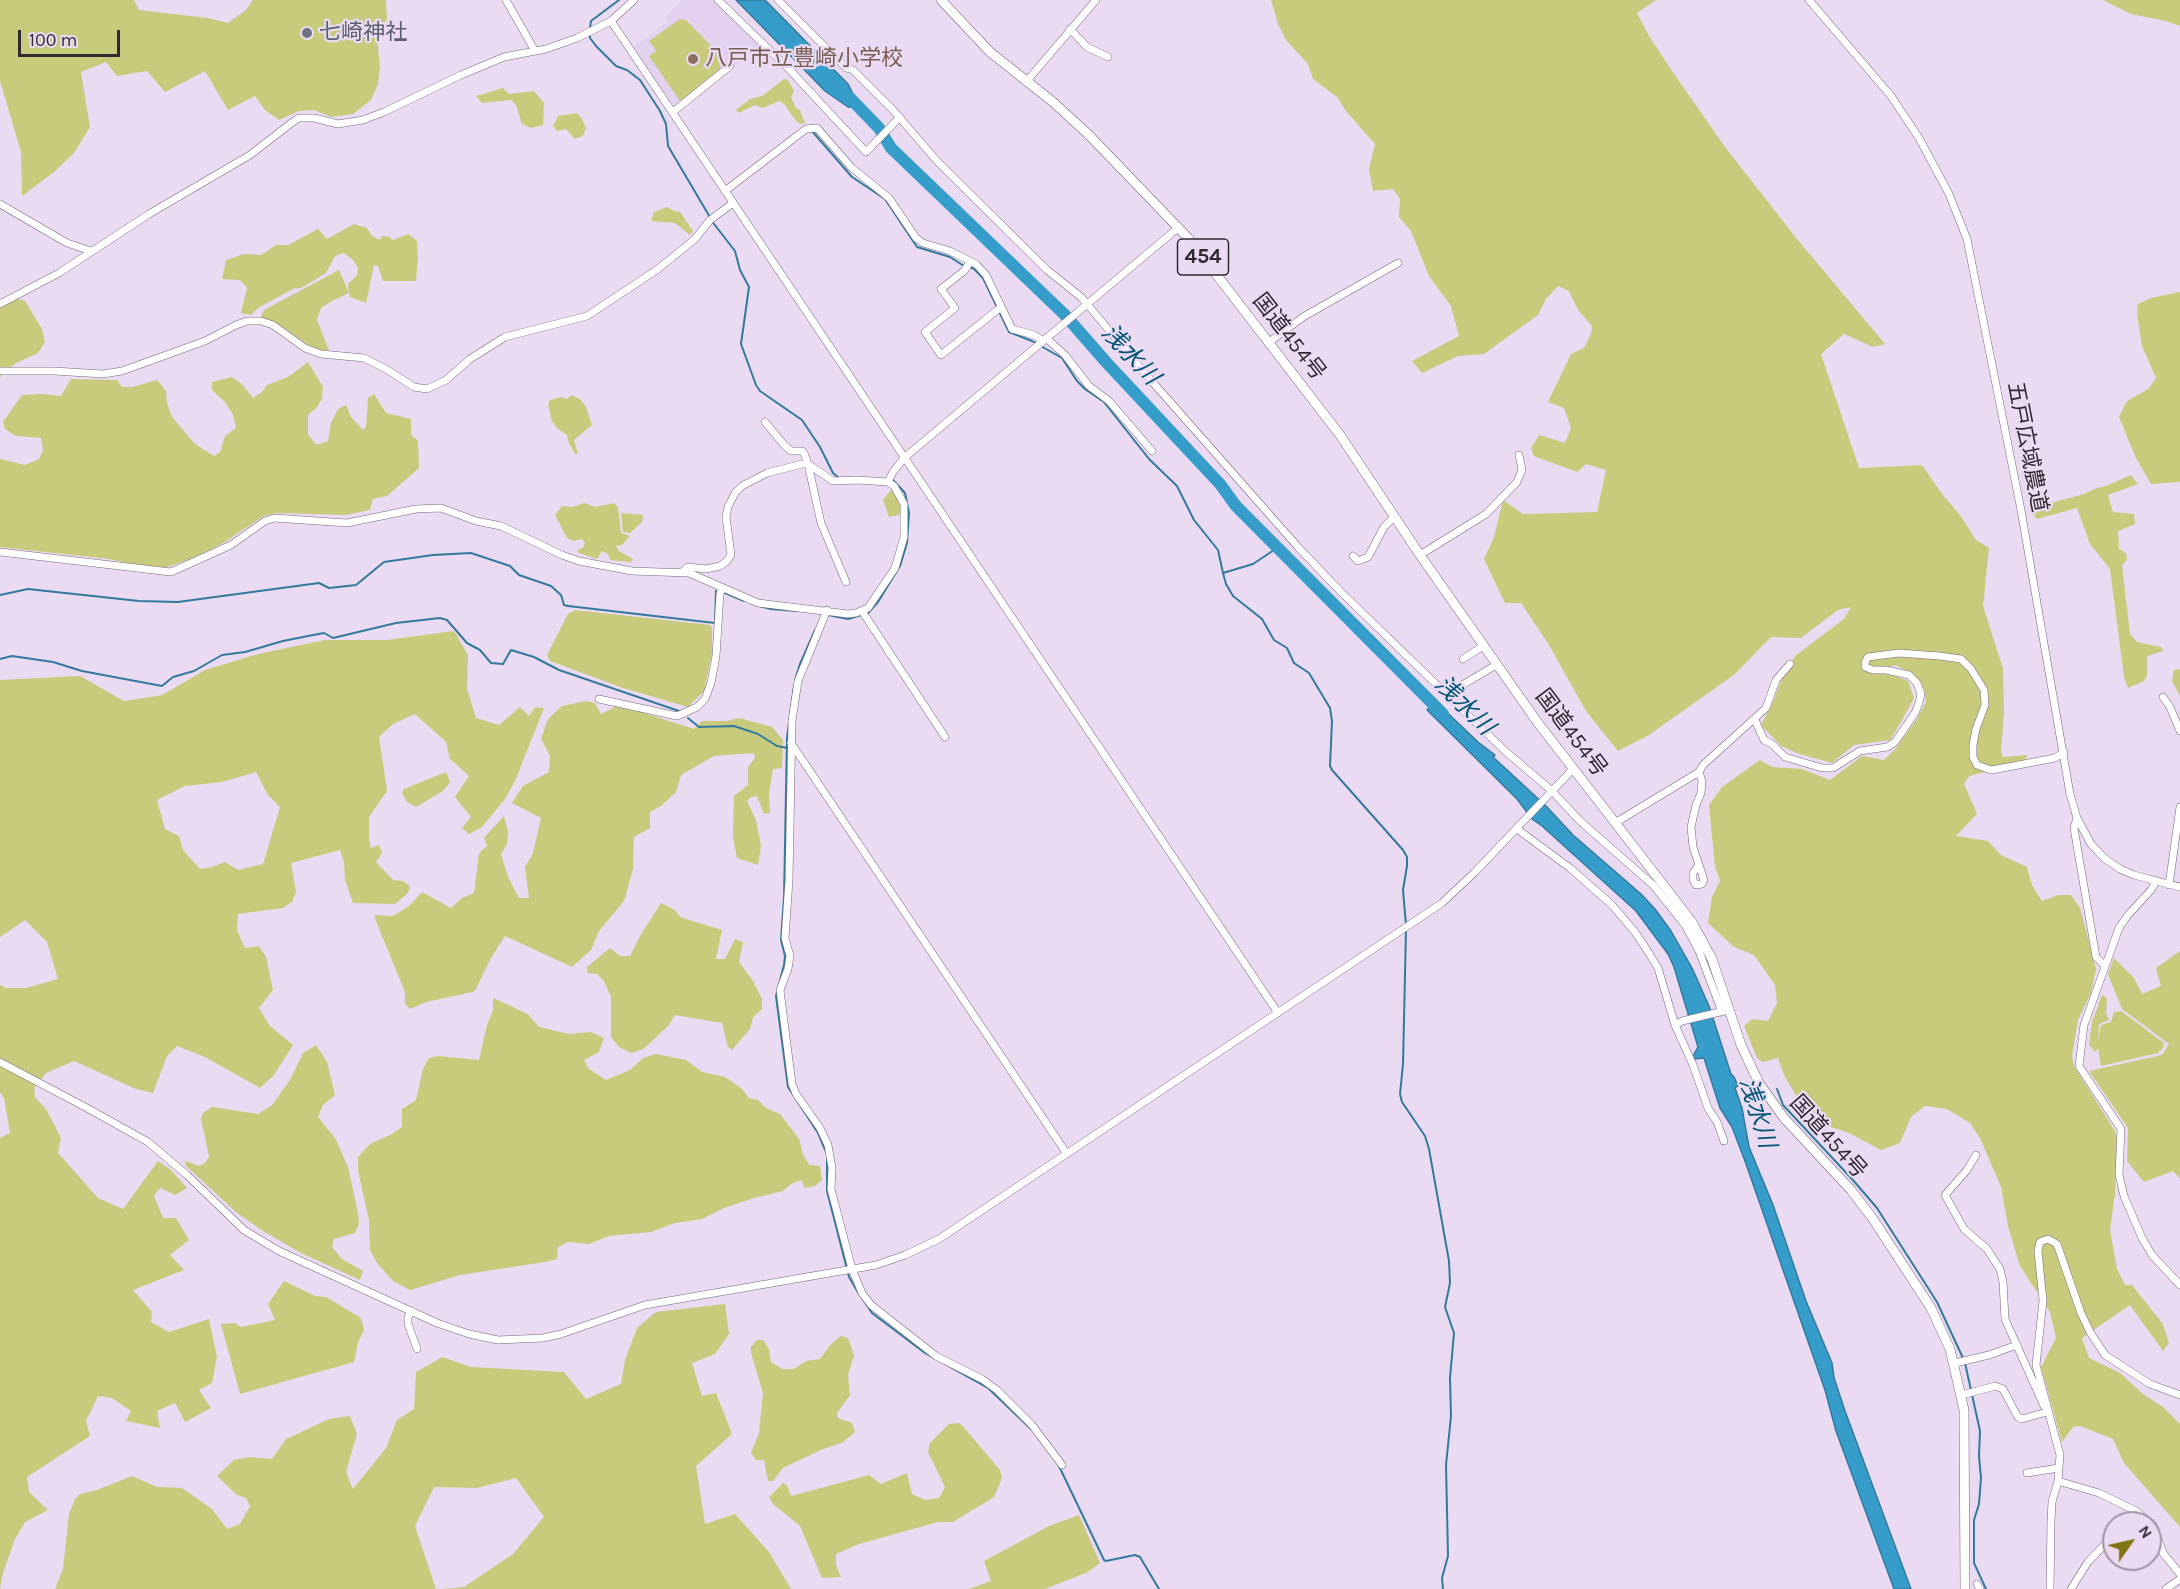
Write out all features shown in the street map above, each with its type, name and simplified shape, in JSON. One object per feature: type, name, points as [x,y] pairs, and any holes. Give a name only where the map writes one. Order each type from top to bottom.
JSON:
[{"type":"highway","name":"国道454号","points":[[941,0],[990,52],[1053,102],[1089,135],[1179,227],[1346,444],[1496,665],[1703,940],[1712,959],[1723,1012],[1759,1083],[1772,1104],[1796,1132],[1851,1190],[1890,1244],[1931,1308],[1955,1363],[1962,1395],[1966,1441],[1965,1589]]},
{"type":"street","points":[[506,0],[535,51]]},
{"type":"street","points":[[0,304],[58,273],[185,192],[250,155],[288,124],[299,118],[314,118],[338,124],[363,120],[504,57],[535,51],[577,38],[611,21],[634,0]]},
{"type":"street","points":[[718,0],[788,68],[866,152],[899,118]]},
{"type":"street","points":[[778,0],[846,68],[853,70],[951,175],[1084,306],[1298,547],[1340,591],[1504,750],[1580,821],[1634,867],[1666,900],[1685,925],[1700,951],[1723,1012],[1679,1023]]},
{"type":"street","points":[[1026,82],[1096,0]]},
{"type":"street","name":"五戸広域農道","points":[[1809,0],[1891,96],[1913,129],[1949,194],[1967,239],[2021,510],[2070,794],[2077,818],[2091,844],[2104,858],[2134,875],[2180,887]]},
{"type":"street","points":[[611,21],[1278,1013]]},
{"type":"street","points":[[1070,29],[1087,47],[1108,57]]},
{"type":"street","points":[[673,112],[730,66]]},
{"type":"street","points":[[725,191],[806,129],[817,128],[852,168],[889,198],[916,238],[923,243],[950,251],[976,264],[986,275],[1012,329],[1047,338],[1089,386],[1109,401],[1152,452]]},
{"type":"street","points":[[0,371],[103,374],[122,371],[205,341],[247,321],[261,321],[273,326],[305,348],[321,354],[364,358],[414,387],[427,389],[446,380],[470,359],[505,337],[587,316],[695,239],[710,220],[733,203]]},
{"type":"street","points":[[0,204],[67,243],[91,251]]},
{"type":"street","points":[[888,482],[904,458],[1179,227]]},
{"type":"street","points":[[970,262],[964,271],[941,289],[954,308],[925,332],[941,355],[1001,307]]},
{"type":"street","points":[[1268,343],[1303,317],[1398,263]]},
{"type":"street","points":[[765,422],[791,451],[802,451],[808,464],[821,523],[846,582]]},
{"type":"street","points":[[1420,555],[1486,514],[1517,482],[1522,470],[1519,455]]},
{"type":"street","points":[[0,552],[171,572],[231,545],[274,518],[347,523],[435,507],[501,526],[579,561],[632,571],[682,572],[698,576],[765,605],[848,614],[862,611],[872,602],[895,568],[904,537],[904,504],[894,486],[888,482],[833,481],[808,464],[766,473],[742,486],[735,493],[726,517],[731,555],[720,566],[706,569],[688,567],[682,572]]},
{"type":"street","points":[[1353,556],[1358,561],[1368,557],[1384,527],[1394,517]]},
{"type":"street","points":[[599,699],[677,716],[697,707],[705,699],[711,683],[716,656],[722,587]]},
{"type":"street","points":[[827,610],[798,681],[791,743],[789,880],[785,938],[790,956],[780,990],[780,1000],[792,1084],[828,1145],[832,1168],[832,1195],[852,1269],[862,1293],[871,1305],[936,1356],[982,1379],[997,1390],[1032,1425],[1062,1465]]},
{"type":"street","points":[[862,611],[945,737]]},
{"type":"street","points":[[1463,658],[1483,646]]},
{"type":"street","points":[[1755,720],[1764,740],[1772,744],[1785,757],[1822,768],[1833,768],[1860,751],[1887,747],[1895,742],[1915,713],[1919,703],[1921,694],[1917,683],[1909,675],[1865,667],[1868,657],[1899,653],[1925,654],[1961,659],[1971,669],[1984,690],[1985,705],[1973,745],[1973,758],[1977,765],[1991,770],[2055,758],[2064,752]]},
{"type":"street","points":[[1615,823],[1699,772],[1711,758],[1766,708],[1776,680],[1790,664]]},
{"type":"street","points":[[1459,687],[1496,665]]},
{"type":"street","points":[[2163,697],[2180,731]]},
{"type":"street","points":[[791,743],[1067,1154]]},
{"type":"street","points":[[0,1062],[148,1143],[187,1175],[244,1230],[279,1251],[411,1311],[469,1334],[498,1340],[526,1340],[561,1334],[628,1310],[655,1303],[852,1269],[894,1259],[939,1239],[1442,903],[1574,769]]},
{"type":"street","points":[[1699,772],[1702,781],[1701,793],[1691,827],[1693,847],[1699,865]]},
{"type":"street","points":[[2169,885],[2180,807]]},
{"type":"street","points":[[2077,818],[2074,828],[2096,957],[2105,966]]},
{"type":"street","points":[[1519,826],[1612,905],[1635,932],[1658,969],[1708,1108],[1717,1122],[1724,1141]]},
{"type":"street","points":[[2156,881],[2119,928],[2084,1025],[2079,1065],[2121,1129],[2119,1175],[2124,1196],[2142,1238],[2152,1255],[2180,1285]]},
{"type":"street","points":[[1976,1155],[1967,1170],[1945,1195],[1964,1229],[1987,1249],[2000,1269],[2005,1320],[2049,1414]]},
{"type":"street","points":[[2050,1589],[2052,1502],[2058,1481],[2060,1455],[2036,1365],[2043,1301],[2038,1251],[2040,1242],[2048,1239],[2057,1244],[2081,1313],[2105,1355],[2150,1383],[2180,1395]]},
{"type":"street","points":[[411,1311],[408,1324],[417,1349]]},
{"type":"street","points":[[1955,1363],[2017,1345]]},
{"type":"street","points":[[1962,1395],[1995,1386],[2003,1389],[2013,1410],[2022,1419],[2049,1414]]},
{"type":"street","points":[[2026,1473],[2059,1468]]},
{"type":"street","points":[[2058,1481],[2106,1496],[2136,1511]]},
{"type":"street","points":[[2071,1589],[2088,1562],[2102,1547]]},
{"type":"street","points":[[2162,1550],[2180,1576],[2166,1589]]},
{"type":"shaded area","name":"八戸市立豊崎小学校","points":[[682,0],[717,0],[762,44],[724,75],[675,108],[633,47],[668,22],[665,17]]},
{"type":"green space","points":[[0,0],[134,0],[139,10],[208,18],[228,23],[246,10],[253,0],[386,0],[387,19],[377,36],[380,68],[378,84],[371,100],[353,114],[331,117],[314,110],[299,111],[279,120],[265,110],[255,96],[228,110],[205,71],[165,92],[147,71],[117,76],[106,62],[81,72],[90,127],[74,153],[54,172],[22,196],[21,152],[0,81]]},
{"type":"green space","points":[[1271,0],[1656,0],[1637,13],[1672,71],[1725,147],[1797,239],[1885,344],[1873,347],[1844,334],[1821,354],[1859,468],[1922,465],[1976,540],[1989,548],[1983,606],[2003,669],[2004,714],[2001,752],[2003,757],[2028,755],[2023,762],[1969,776],[1964,784],[1977,814],[1956,836],[1988,841],[2001,855],[2027,867],[2032,885],[2042,901],[2058,895],[2071,895],[2080,908],[2096,969],[2091,993],[2078,1020],[2072,1056],[2074,1066],[2115,1131],[2117,1140],[2115,1194],[2110,1230],[2117,1269],[2125,1285],[2132,1285],[2163,1324],[2169,1343],[2163,1351],[2130,1305],[2082,1338],[2089,1358],[2120,1373],[2143,1394],[2163,1407],[2180,1424],[2180,1527],[2124,1463],[2113,1439],[2080,1426],[2073,1427],[2062,1442],[2041,1367],[2056,1338],[2050,1312],[2020,1266],[2008,1226],[2001,1187],[1980,1138],[1970,1123],[1947,1109],[1925,1106],[1911,1117],[1900,1143],[1881,1150],[1849,1133],[1825,1125],[1805,1111],[1784,1075],[1778,1058],[1762,1062],[1757,1058],[1744,1026],[1752,1019],[1768,1021],[1777,1003],[1775,985],[1754,955],[1734,947],[1708,923],[1712,897],[1720,881],[1715,867],[1709,805],[1722,787],[1760,760],[1772,767],[1802,769],[1830,780],[1862,756],[1884,760],[1896,748],[1917,719],[1926,702],[1924,688],[1912,673],[1895,665],[1885,669],[1908,681],[1914,698],[1901,722],[1890,740],[1854,745],[1832,763],[1799,754],[1781,746],[1761,725],[1783,676],[1795,656],[1844,619],[1851,607],[1838,610],[1801,638],[1771,637],[1735,674],[1649,735],[1618,751],[1586,711],[1549,645],[1521,603],[1505,603],[1484,559],[1494,537],[1503,500],[1523,514],[1597,512],[1606,470],[1586,464],[1577,472],[1534,456],[1531,448],[1539,435],[1565,443],[1571,428],[1564,408],[1548,402],[1571,354],[1584,348],[1592,326],[1578,310],[1569,291],[1558,286],[1546,299],[1538,315],[1484,354],[1458,356],[1422,373],[1412,361],[1459,336],[1451,306],[1429,276],[1411,231],[1399,217],[1400,199],[1393,189],[1373,191],[1369,169],[1375,144],[1346,111],[1337,97],[1313,79],[1308,64],[1286,40],[1278,24]]},
{"type":"green space","points":[[2103,0],[2180,0],[2180,26],[2131,14]]},
{"type":"green space","points":[[680,19],[686,20],[721,56],[720,69],[680,101],[649,56],[656,51],[649,41]]},
{"type":"green space","points":[[784,79],[788,80],[794,91],[791,97],[805,123],[797,122],[784,104],[779,101],[763,108],[755,105],[739,113],[736,110],[750,99],[762,96]]},
{"type":"green space","points":[[503,88],[509,94],[534,91],[544,103],[543,125],[531,128],[522,124],[516,105],[511,100],[482,103],[476,96]]},
{"type":"green space","points":[[577,113],[586,128],[583,136],[575,139],[566,129],[557,131],[553,126],[558,116]]},
{"type":"green space","points":[[667,207],[680,212],[693,231],[690,235],[675,223],[651,221],[654,212]]},
{"type":"green space","points":[[354,224],[367,228],[372,236],[380,240],[382,236],[393,240],[408,234],[417,241],[416,281],[383,281],[378,266],[374,265],[366,303],[350,297],[348,284],[357,275],[358,268],[353,260],[344,253],[335,256],[326,273],[301,288],[295,288],[258,308],[251,315],[241,313],[247,288],[240,280],[222,279],[226,260],[244,254],[261,255],[276,245],[288,245],[318,229],[327,239]]},
{"type":"green space","points":[[339,270],[349,293],[321,308],[319,313],[317,320],[329,350],[320,350],[308,345],[276,323],[260,318],[264,310]]},
{"type":"green space","points":[[2180,292],[2180,482],[2151,484],[2136,458],[2119,417],[2127,401],[2148,389],[2156,378],[2142,346],[2137,314],[2138,304],[2151,298]]},
{"type":"green space","points":[[18,299],[25,301],[42,329],[45,342],[38,353],[16,363],[0,377],[0,308]]},
{"type":"green space","points":[[308,362],[323,387],[322,399],[308,415],[308,434],[316,445],[328,441],[331,423],[338,409],[346,405],[351,417],[363,430],[366,427],[368,398],[374,394],[386,413],[411,419],[411,435],[418,441],[419,468],[387,496],[373,499],[370,510],[345,515],[276,513],[264,516],[223,543],[193,558],[167,567],[147,567],[109,559],[0,547],[0,459],[25,465],[39,459],[43,450],[41,438],[16,436],[5,429],[3,422],[22,395],[61,396],[71,379],[117,380],[122,387],[132,387],[157,380],[166,391],[172,417],[195,444],[214,456],[220,452],[225,436],[236,428],[233,415],[225,402],[212,390],[212,382],[232,377],[242,384],[253,398],[267,385],[288,377]]},
{"type":"green space","points":[[572,395],[581,400],[586,407],[592,425],[574,440],[578,454],[575,454],[567,435],[552,421],[548,405],[550,400],[561,397],[567,399]]},
{"type":"green space","points":[[2131,475],[2138,484],[2108,495],[2113,512],[2134,514],[2135,524],[2118,531],[2119,549],[2126,553],[2127,560],[2122,565],[2130,634],[2137,642],[2161,647],[2163,651],[2147,656],[2147,676],[2144,681],[2128,688],[2124,677],[2110,569],[2090,544],[2077,508],[2037,519],[2029,509],[2084,494]]},
{"type":"green space","points":[[891,490],[900,500],[902,514],[889,517],[883,500]]},
{"type":"green space","points":[[585,503],[595,507],[614,503],[618,507],[621,533],[630,536],[622,545],[616,546],[619,551],[633,559],[631,562],[610,560],[608,554],[602,551],[597,559],[579,553],[577,550],[583,548],[585,543],[582,539],[574,541],[567,538],[555,515],[562,506],[572,507]]},
{"type":"green space","points":[[621,513],[643,515],[642,522],[630,533],[623,532]]},
{"type":"green space","points":[[575,610],[710,625],[712,653],[704,691],[688,707],[623,688],[550,661],[547,655],[568,614]]},
{"type":"green space","points":[[454,631],[468,655],[467,689],[476,718],[499,725],[520,707],[529,716],[535,707],[544,708],[515,781],[505,799],[482,827],[469,834],[462,828],[471,817],[455,797],[469,776],[450,759],[446,742],[415,714],[393,724],[379,737],[387,791],[369,817],[369,839],[371,848],[379,845],[382,853],[376,862],[393,880],[403,881],[410,886],[408,893],[395,904],[353,903],[345,880],[344,862],[340,850],[291,863],[296,892],[292,902],[283,908],[238,914],[237,930],[245,948],[259,946],[266,957],[273,990],[259,1008],[270,1026],[293,1045],[274,1075],[260,1088],[205,1057],[177,1046],[167,1056],[153,1093],[136,1089],[74,1061],[46,1073],[34,1088],[35,1097],[46,1109],[61,1138],[58,1153],[98,1198],[123,1209],[158,1161],[171,1170],[187,1188],[175,1195],[160,1188],[154,1196],[163,1218],[176,1218],[189,1240],[170,1255],[184,1270],[133,1290],[152,1312],[151,1322],[169,1332],[209,1319],[217,1357],[212,1383],[199,1390],[211,1408],[185,1422],[175,1403],[157,1411],[160,1428],[126,1421],[131,1411],[112,1398],[98,1396],[86,1421],[90,1436],[27,1477],[29,1492],[48,1510],[25,1522],[15,1539],[0,1589],[0,1138],[10,1133],[4,1098],[0,1092],[0,985],[6,988],[26,988],[58,979],[47,942],[25,920],[0,937],[0,680],[80,676],[124,701],[162,695],[205,670],[258,654],[325,640],[386,640]],"holes":[[[256,772],[268,795],[280,807],[263,864],[238,870],[225,862],[200,869],[183,850],[179,836],[165,829],[157,800],[185,786],[222,782]]]},
{"type":"green space","points":[[2180,669],[2180,696],[2172,681],[2174,670]]},
{"type":"green space","points":[[586,701],[595,703],[601,714],[619,705],[694,729],[702,721],[727,721],[739,718],[772,727],[783,740],[782,768],[773,769],[769,793],[770,813],[764,814],[757,796],[747,801],[756,820],[761,846],[758,865],[737,858],[733,838],[734,796],[748,785],[748,767],[755,758],[754,753],[714,756],[681,775],[676,792],[661,806],[650,812],[650,828],[634,837],[633,869],[624,901],[599,931],[591,950],[572,967],[505,936],[473,992],[426,1002],[410,1009],[405,1004],[405,992],[375,915],[393,916],[409,906],[422,892],[451,908],[462,898],[474,893],[479,853],[487,846],[484,838],[504,816],[508,832],[507,844],[501,854],[508,877],[519,898],[529,898],[525,867],[533,853],[541,818],[512,803],[523,786],[549,772],[550,756],[541,739],[548,719],[562,706]]},
{"type":"green space","points":[[446,772],[450,782],[443,791],[416,807],[406,801],[402,793],[404,789]]},
{"type":"green space","points":[[661,903],[675,910],[680,917],[722,930],[716,959],[725,959],[735,939],[743,942],[739,962],[753,981],[762,999],[762,1009],[753,1017],[750,1029],[732,1050],[728,1047],[722,1023],[675,1015],[669,1025],[643,1049],[631,1053],[619,1047],[611,1037],[611,997],[604,981],[597,974],[588,973],[587,967],[610,948],[620,956],[630,956]]},
{"type":"green space","points":[[2180,951],[2180,1179],[2173,1171],[2144,1182],[2127,1161],[2128,1128],[2089,1071],[2162,1055],[2169,1044],[2122,1009],[2108,974],[2114,958],[2134,978],[2142,994],[2161,986],[2156,968]]},
{"type":"green space","points":[[2102,995],[2107,998],[2106,1013],[2109,1020],[2099,1024],[2098,1041],[2101,1025],[2111,1022],[2114,1012],[2121,1011],[2164,1043],[2163,1048],[2158,1053],[2101,1066],[2098,1048],[2095,1052],[2089,1045],[2092,1022]]},
{"type":"green space","points":[[493,998],[528,1014],[539,1027],[569,1034],[591,1032],[604,1038],[599,1052],[584,1060],[589,1069],[606,1080],[630,1070],[643,1058],[656,1054],[686,1060],[702,1072],[725,1077],[741,1088],[749,1098],[758,1100],[766,1108],[780,1114],[799,1139],[809,1165],[820,1166],[822,1180],[815,1186],[805,1188],[801,1180],[791,1184],[783,1191],[724,1208],[702,1219],[675,1223],[651,1232],[609,1236],[589,1244],[568,1242],[558,1247],[557,1259],[545,1262],[460,1275],[410,1290],[393,1281],[377,1263],[370,1250],[369,1220],[358,1171],[358,1157],[370,1144],[402,1127],[402,1109],[416,1100],[423,1069],[429,1058],[438,1056],[479,1060],[493,1010]]},
{"type":"green space","points":[[316,1045],[327,1062],[335,1095],[323,1105],[318,1117],[335,1138],[348,1167],[359,1224],[355,1233],[334,1239],[332,1247],[342,1259],[363,1271],[360,1280],[301,1253],[263,1231],[237,1213],[185,1165],[186,1161],[199,1166],[206,1162],[209,1156],[201,1119],[203,1113],[212,1107],[258,1114],[272,1105],[290,1080],[303,1053]]},
{"type":"green space","points":[[284,1281],[315,1296],[326,1297],[361,1318],[364,1330],[358,1342],[354,1362],[240,1394],[221,1324],[235,1323],[241,1327],[275,1320],[268,1304]]},
{"type":"green space","points":[[725,1304],[729,1334],[715,1354],[692,1363],[702,1396],[716,1393],[732,1434],[696,1466],[705,1524],[735,1514],[769,1552],[791,1589],[441,1589],[464,1587],[513,1554],[544,1517],[516,1478],[477,1488],[434,1487],[415,1526],[436,1589],[55,1589],[63,1569],[69,1514],[75,1499],[80,1494],[132,1476],[157,1487],[182,1488],[212,1509],[227,1529],[240,1524],[250,1506],[246,1498],[237,1495],[217,1476],[234,1460],[251,1457],[272,1459],[286,1439],[329,1419],[350,1416],[357,1434],[346,1472],[353,1489],[386,1448],[397,1420],[414,1409],[416,1372],[442,1357],[471,1367],[564,1372],[586,1399],[621,1384],[625,1360],[637,1328],[656,1312]]},
{"type":"green space","points":[[841,1336],[848,1338],[854,1355],[848,1375],[850,1395],[837,1413],[838,1418],[852,1423],[855,1432],[842,1443],[823,1449],[783,1468],[773,1481],[768,1481],[764,1460],[756,1460],[751,1453],[759,1433],[763,1393],[751,1347],[757,1340],[763,1340],[769,1349],[771,1362],[782,1369],[794,1369],[806,1361],[820,1359],[831,1344]]},
{"type":"green space","points":[[960,1423],[1000,1470],[1002,1478],[994,1497],[953,1522],[938,1522],[859,1544],[836,1554],[836,1565],[841,1577],[822,1578],[800,1526],[773,1504],[769,1497],[783,1483],[787,1485],[791,1496],[869,1475],[881,1484],[907,1473],[912,1494],[925,1500],[939,1498],[945,1487],[928,1452],[930,1443],[949,1424]]},
{"type":"green space","points":[[1079,1515],[1100,1563],[1088,1572],[1045,1589],[969,1589],[991,1581],[984,1561],[1049,1526]]},
{"type":"water","points":[[736,0],[765,0],[848,84],[860,108],[848,107],[825,91]]},
{"type":"water","points":[[1435,701],[1495,755],[1493,757],[1546,806],[1573,835],[1641,894],[1671,931],[1692,968],[1709,1006],[1731,1074],[1738,1086],[1735,1088],[1742,1108],[1749,1147],[1773,1205],[1806,1301],[1832,1363],[1834,1378],[1845,1411],[1911,1589],[1894,1589],[1836,1431],[1825,1390],[1745,1161],[1732,1127],[1720,1108],[1704,1058],[1694,1059],[1693,1056],[1698,1047],[1668,954],[1636,911],[1532,819],[1517,799],[1427,710]]},
{"type":"waterway","points":[[590,28],[591,21],[619,0]]},
{"type":"waterway","points":[[590,34],[596,46],[616,66],[627,70],[640,80],[666,124],[668,146],[714,224],[735,251],[740,270],[749,287],[741,344],[756,385],[760,391],[802,420],[820,447],[833,473],[839,478]]},
{"type":"waterway","name":"浅水川","points":[[849,97],[879,128],[891,148],[1065,315],[1220,484],[1236,506],[1443,714]]},
{"type":"waterway","points":[[812,131],[852,177],[885,199],[917,247],[950,257],[964,266]]},
{"type":"waterway","points":[[970,267],[983,278],[1009,332],[1032,341],[1062,358],[1077,381],[1104,402],[1149,459],[1177,486],[1194,520],[1218,550],[1223,573],[1253,564],[1277,548]]},
{"type":"waterway","points":[[828,615],[848,619],[868,613],[878,602],[900,566],[907,543],[909,513],[905,493],[892,479]]},
{"type":"waterway","points":[[0,595],[28,589],[139,601],[178,602],[319,583],[329,588],[356,585],[384,562],[433,555],[471,553],[510,566],[519,575],[551,586],[561,595],[564,605],[568,606],[715,623],[716,591]]},
{"type":"waterway","points":[[1223,573],[1233,596],[1262,619],[1274,640],[1287,648],[1294,663],[1309,673],[1330,708],[1332,721],[1330,766],[1332,770],[1407,857],[1403,890],[1406,925]]},
{"type":"waterway","points":[[725,593],[744,601]]},
{"type":"waterway","points":[[755,605],[797,611]]},
{"type":"waterway","points":[[0,659],[12,656],[53,662],[82,671],[162,686],[173,677],[194,671],[222,655],[245,652],[283,641],[324,633],[333,638],[396,623],[440,618],[447,620],[467,643],[480,650],[491,663],[503,664],[511,650],[534,657],[559,670],[679,711]]},
{"type":"waterway","points":[[795,680],[815,630]]},
{"type":"waterway","points":[[794,686],[787,738],[781,940],[785,956],[776,996],[788,1087],[818,1133],[826,1152]]},
{"type":"waterway","points":[[688,718],[699,727],[734,726],[758,734],[777,746],[787,748]]},
{"type":"waterway","points":[[1406,930],[1403,1064],[1400,1094],[1402,1102],[1425,1136],[1429,1149],[1449,1261],[1450,1283],[1445,1307],[1454,1333],[1450,1378],[1451,1416],[1446,1465],[1448,1556],[1442,1578],[1443,1589]]},
{"type":"waterway","points":[[1777,1089],[1783,1105],[1877,1208],[1937,1302],[1963,1358]]},
{"type":"waterway","points":[[827,1158],[827,1191],[849,1277],[859,1294]]},
{"type":"waterway","points":[[862,1298],[872,1313],[925,1353],[988,1388],[1031,1429]]},
{"type":"waterway","points":[[1965,1363],[1980,1431],[1981,1478],[1979,1504],[1974,1520],[1974,1563],[1986,1589]]},
{"type":"waterway","points":[[1058,1464],[1104,1560],[1135,1555],[1140,1557],[1159,1589]]},
{"type":"place","name":"七崎神社","points":[[307,33]]},
{"type":"place","name":"八戸市立豊崎小学校","points":[[693,59]]}]
